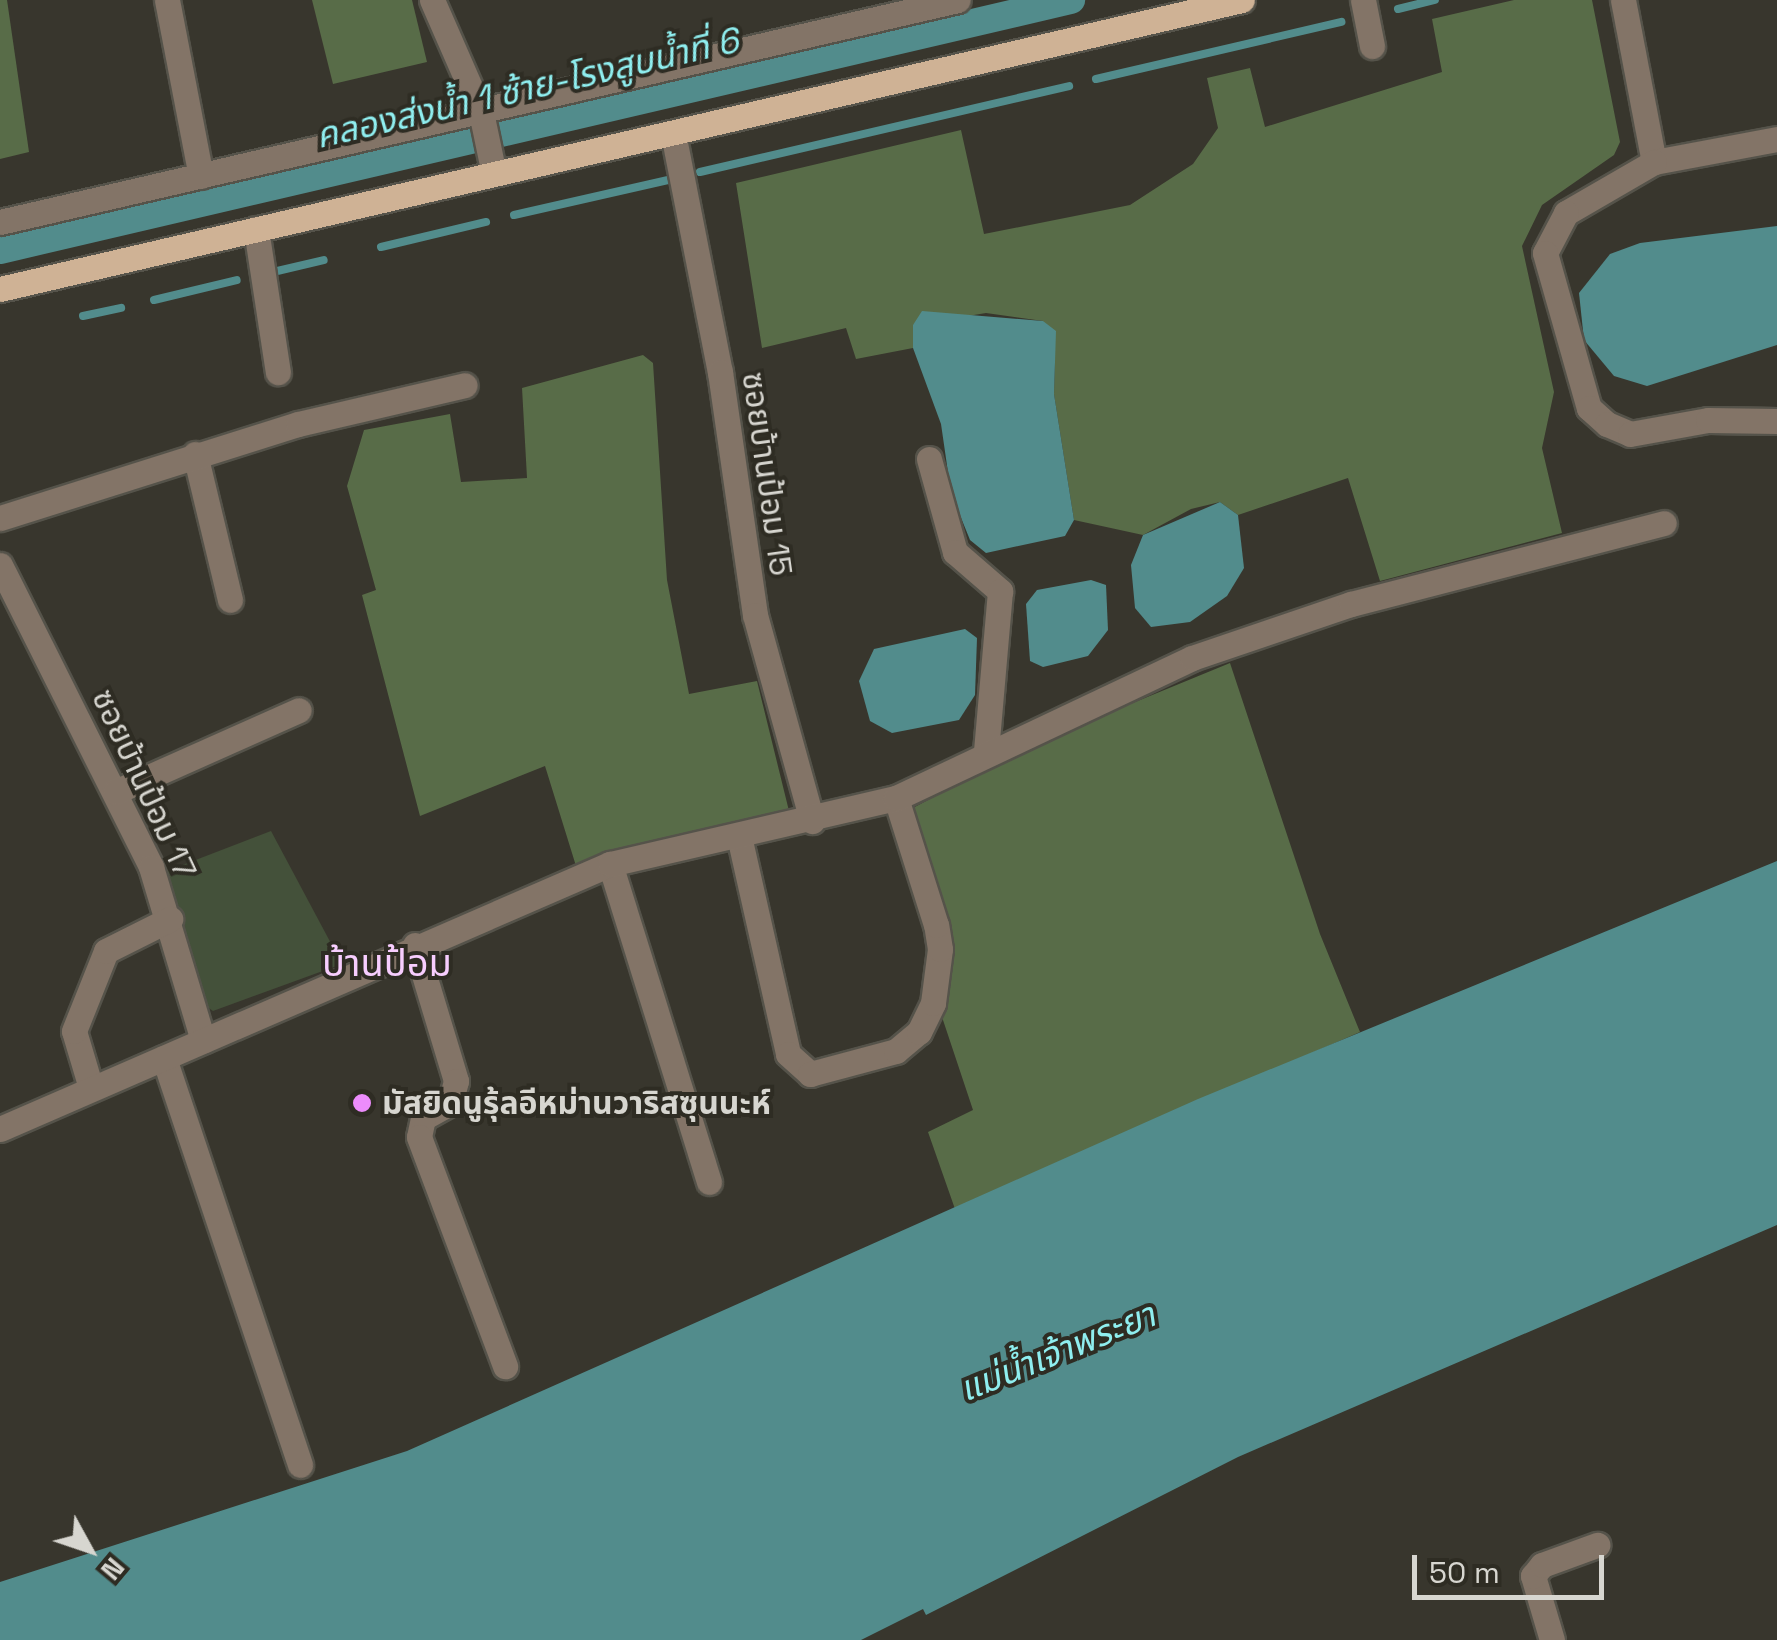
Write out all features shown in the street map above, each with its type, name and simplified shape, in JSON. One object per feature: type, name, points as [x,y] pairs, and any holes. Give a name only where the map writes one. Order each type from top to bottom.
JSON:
[{"type":"main road","points":[[0,289],[256,229],[492,165],[674,133],[1242,0]]},
{"type":"street","points":[[167,0],[201,176]]},
{"type":"street","points":[[432,0],[482,120],[492,165]]},
{"type":"street","points":[[0,222],[201,176],[482,120],[958,0]]},
{"type":"street","points":[[1363,0],[1372,46]]},
{"type":"street","points":[[1623,0],[1654,162]]},
{"type":"street","name":"ซอยบ้านป้อม 15","points":[[674,133],[720,372],[756,615],[812,821]]},
{"type":"street","points":[[1777,139],[1654,162],[1566,213],[1544,253],[1589,408],[1630,434],[1708,420],[1777,421]]},
{"type":"street","points":[[256,229],[278,372]]},
{"type":"street","points":[[0,518],[195,454],[465,385]]},
{"type":"street","points":[[195,454],[230,600]]},
{"type":"street","points":[[929,459],[955,552],[1000,591],[986,752]]},
{"type":"street","points":[[0,1129],[415,945],[610,864],[812,821],[896,798],[986,752],[1192,658],[1350,604],[1664,523]]},
{"type":"street","name":"ซอยบ้านป้อม 17","points":[[0,565],[115,792],[170,919],[203,1040]]},
{"type":"street","points":[[115,792],[299,710]]},
{"type":"street","points":[[740,836],[788,1054],[810,1074],[896,1051],[919,1032],[933,1003],[938,937],[896,798]]},
{"type":"street","points":[[610,864],[709,1182]]},
{"type":"street","points":[[91,1088],[74,1031],[106,951],[170,919]]},
{"type":"street","points":[[415,945],[456,1080],[450,1103],[423,1118],[419,1136],[505,1366]]},
{"type":"street","points":[[164,1058],[300,1465]]},
{"type":"street","points":[[1552,1640],[1534,1590],[1542,1565],[1597,1545]]},
{"type":"green space","points":[[0,0],[7,0],[29,152],[0,159]]},
{"type":"green space","points":[[312,0],[412,0],[427,62],[333,84]]},
{"type":"green space","points":[[1514,0],[1592,0],[1620,142],[1614,155],[1542,205],[1522,246],[1554,392],[1542,448],[1562,533],[1380,581],[1348,478],[1238,515],[1220,502],[1191,509],[1143,535],[1074,520],[1054,394],[1055,360],[1043,321],[986,313],[913,325],[913,348],[856,359],[846,328],[762,348],[736,183],[961,130],[984,234],[1130,205],[1193,164],[1218,128],[1207,78],[1250,68],[1265,127],[1442,72],[1432,19]]},
{"type":"green space","points":[[643,355],[653,363],[667,580],[689,694],[757,681],[790,815],[576,866],[545,766],[420,816],[362,595],[376,590],[347,486],[364,430],[450,414],[461,482],[527,478],[522,388]]},
{"type":"green space","points":[[1230,663],[1320,934],[1360,1032],[955,1209],[928,1132],[973,1110],[940,1011],[911,809],[1033,744]]},
{"type":"green space","points":[[271,831],[342,964],[213,1011],[203,1004],[167,871]]},
{"type":"water","points":[[1777,226],[1777,345],[1647,386],[1614,376],[1584,340],[1579,293],[1610,254],[1640,243]]},
{"type":"water","points":[[922,311],[1043,321],[1056,331],[1054,394],[1074,520],[1065,536],[986,553],[970,540],[951,493],[941,424],[913,348],[913,325]]},
{"type":"water","points":[[1220,502],[1238,515],[1244,568],[1227,596],[1190,622],[1151,627],[1135,608],[1131,565],[1143,535]]},
{"type":"water","points":[[1091,580],[1106,585],[1108,630],[1088,656],[1043,667],[1030,661],[1026,604],[1037,590]]},
{"type":"water","points":[[965,629],[977,638],[975,695],[959,720],[892,733],[870,721],[859,681],[874,649]]},
{"type":"water","name":"แม่น้ำเจ้าพระยา","points":[[1777,861],[1777,1225],[1238,1457],[926,1615],[923,1609],[861,1640],[0,1640],[0,1582],[407,1451],[1198,1099]]},
{"type":"waterway","name":"คลองส่งน้ำ 1 ซ้าย-โรงสูบน้ำที่ 6","points":[[0,250],[1071,0]]},
{"type":"waterway","points":[[1398,9],[1435,0]]},
{"type":"waterway","points":[[1096,79],[1341,22]]},
{"type":"waterway","points":[[700,172],[1069,86]]},
{"type":"waterway","points":[[514,215],[668,180]]},
{"type":"waterway","points":[[381,247],[486,222]]},
{"type":"waterway","points":[[273,272],[324,260]]},
{"type":"waterway","points":[[154,300],[237,280]]},
{"type":"waterway","points":[[83,316],[121,308]]},
{"type":"place","name":"มัสยิดนูรุ้ลอีหม่านวาริสซุนนะห์","points":[[362,1103]]},
{"type":"district","name":"บ้านป้อม","points":[[387,964]]}]
